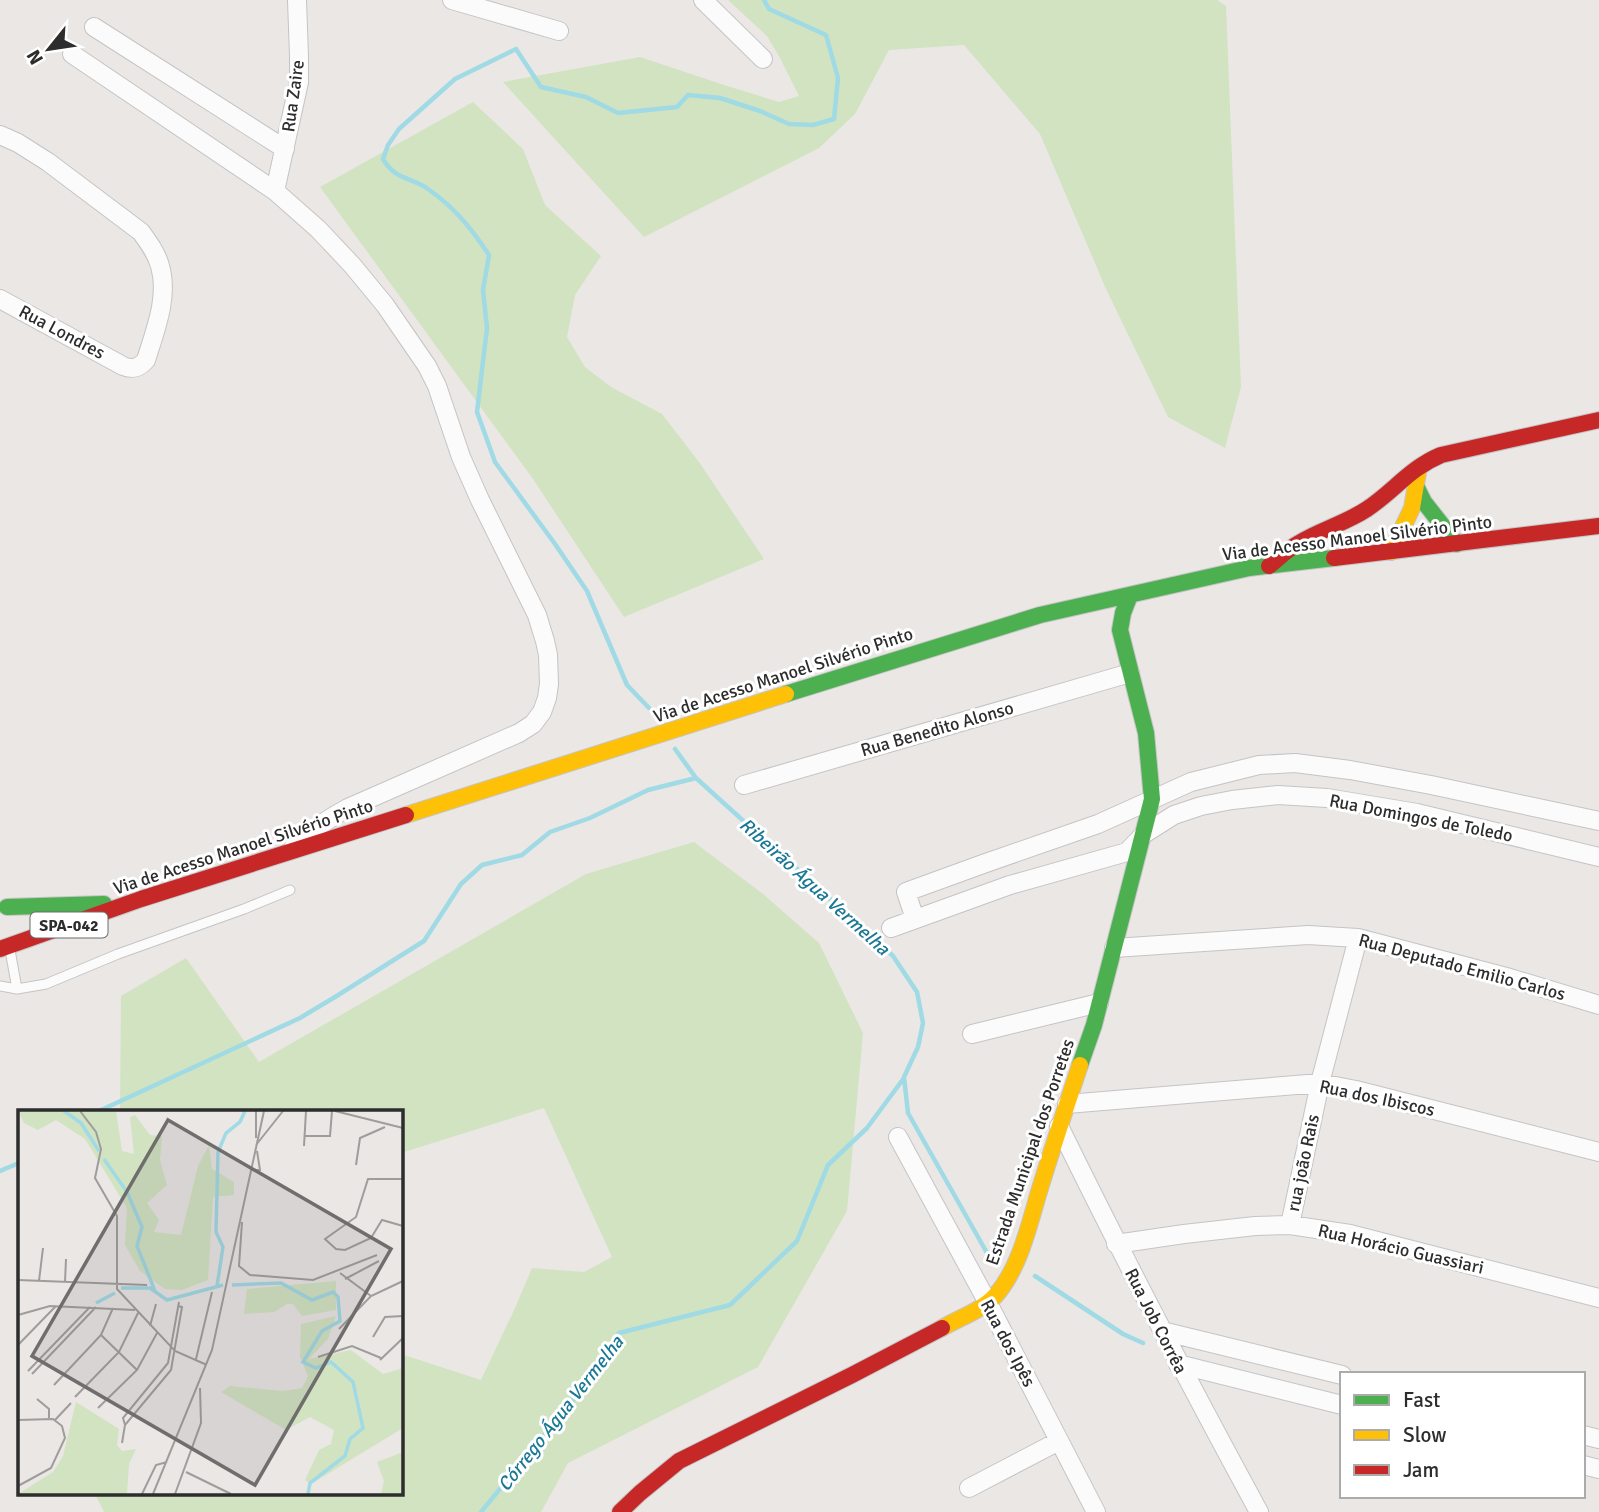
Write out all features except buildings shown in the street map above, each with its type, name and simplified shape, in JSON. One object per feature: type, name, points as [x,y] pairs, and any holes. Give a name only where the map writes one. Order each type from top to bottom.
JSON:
[{"type":"main road","points":[[1269,566],[1298,542],[1366,510],[1402,478],[1441,455],[1599,421]]},
{"type":"main road","points":[[1391,552],[1412,508],[1419,467]]},
{"type":"main road","points":[[1416,486],[1424,502],[1457,544]]},
{"type":"main road","name":"Via de Acesso Manoel Silvério Pinto","points":[[7,925],[128,905],[1040,615],[1249,568],[1599,526]]},
{"type":"main road","name":"Estrada Municipal dos Porretes","points":[[620,1512],[679,1461],[988,1303],[1008,1278],[1021,1250],[1059,1126],[1094,1025],[1152,799],[1146,733],[1121,630],[1123,613],[1130,595]]},
{"type":"main road","points":[[7,925],[77,904],[128,905]]},
{"type":"street","name":"Rua Zaire","points":[[275,191],[299,82],[297,0]]},
{"type":"street","points":[[452,0],[559,31]]},
{"type":"street","points":[[702,0],[763,59]]},
{"type":"street","points":[[94,27],[285,149]]},
{"type":"street","points":[[72,54],[275,191],[318,229],[385,305],[427,366],[437,386],[461,457],[537,615],[548,655],[548,698],[533,724],[519,733],[348,808],[328,819],[286,853]]},
{"type":"street","name":"Rua Londres","points":[[0,135],[48,162],[141,232],[152,247],[163,283],[161,307],[146,360],[134,368],[123,366],[0,299]]},
{"type":"street","name":"Rua Benedito Alonso","points":[[744,785],[1130,673]]},
{"type":"street","name":"Rua Domingos de Toledo","points":[[915,919],[906,892],[1098,824],[1191,782],[1259,765],[1294,763],[1329,768],[1432,785],[1599,821]]},
{"type":"street","points":[[1274,764],[1278,795]]},
{"type":"street","points":[[1327,798],[1329,768]]},
{"type":"street","name":"Rua Domingos de Toledo","points":[[891,928],[1010,885],[1128,852],[1144,834],[1174,815],[1232,800],[1278,795],[1327,798],[1417,813],[1599,857]]},
{"type":"street","name":"Rua Deputado Emilio Carlos","points":[[1114,948],[1308,935],[1358,938],[1510,978],[1599,1005]]},
{"type":"street","name":"rua joão Rais","points":[[1290,1225],[1320,1083],[1358,938]]},
{"type":"street","points":[[972,1034],[1099,1003]]},
{"type":"street","name":"Rua dos Ibiscos","points":[[1067,1104],[1320,1083],[1599,1152]]},
{"type":"street","name":"Rua Job Corrêa","points":[[1059,1126],[1178,1364],[1259,1512]]},
{"type":"street","name":"Rua dos Ipês","points":[[898,1137],[1096,1512]]},
{"type":"street","name":"Rua Horácio Guassiari","points":[[1116,1244],[1255,1226],[1290,1225],[1349,1234],[1599,1298]]},
{"type":"street","points":[[1162,1331],[1340,1375]]},
{"type":"street","points":[[1178,1364],[1340,1404]]},
{"type":"street","points":[[969,1488],[1059,1441]]},
{"type":"lane","points":[[0,986],[17,989],[46,984],[118,954],[290,890]]},
{"type":"lane","points":[[7,925],[17,989]]},
{"type":"green space","points":[[728,0],[1217,0],[1226,6],[1241,387],[1225,448],[1168,417],[1106,289],[1040,134],[964,45],[889,50],[855,114],[819,148],[644,237],[503,82],[640,57],[779,102],[799,96],[767,36]]},
{"type":"green space","points":[[473,102],[523,149],[545,205],[601,256],[575,295],[567,337],[585,367],[611,387],[662,414],[699,462],[764,559],[624,617],[533,479],[320,187]]},
{"type":"green space","points":[[694,842],[763,894],[819,943],[863,1033],[847,1211],[758,1367],[568,1463],[541,1512],[104,1512],[96,1496],[98,1494],[402,1494],[402,1354],[481,1380],[532,1268],[584,1272],[612,1257],[544,1108],[402,1153],[402,1110],[120,1110],[121,996],[186,958],[259,1062],[586,874]]},
{"type":"waterway","name":"Ribeirão Água Vermelha","points":[[649,708],[627,685],[587,591],[495,462],[477,412],[487,328],[483,290],[489,255],[469,227],[438,196],[393,171],[383,159],[388,145],[399,129],[455,79],[516,49],[541,87],[586,97],[618,113],[677,107],[688,95],[720,98],[789,124],[813,125],[834,119],[838,78],[826,35],[769,9],[764,0]]},
{"type":"waterway","name":"Ribeirão Água Vermelha","points":[[675,749],[696,778],[893,956],[917,992],[923,1023],[918,1047],[904,1077],[908,1113],[991,1260],[998,1264]]},
{"type":"waterway","points":[[101,1110],[300,1018],[424,941],[461,884],[482,865],[522,855],[550,832],[590,818],[648,790],[696,778]]},
{"type":"waterway","name":"Córrego Água Vermelha","points":[[481,1512],[578,1394],[619,1333],[730,1305],[797,1241],[828,1165],[867,1128],[904,1078]]},
{"type":"waterway","points":[[0,1171],[18,1163]]},
{"type":"waterway","name":"Ribeirão Água Vermelha","points":[[1035,1276],[1123,1334],[1143,1343]]},
{"type":"traffic: fast","points":[[1416,486],[1424,502],[1457,544]]},
{"type":"traffic: fast","points":[[786,694],[1040,615],[1249,568],[1334,558]]},
{"type":"traffic: fast","points":[[1080,1065],[1094,1025],[1152,799],[1146,733],[1120,630],[1130,595]]},
{"type":"traffic: fast","points":[[7,907],[104,904]]},
{"type":"traffic: slow","points":[[1391,552],[1412,508],[1419,467]]},
{"type":"traffic: slow","points":[[406,815],[786,694]]},
{"type":"traffic: slow","points":[[942,1328],[991,1300],[1012,1270],[1024,1241],[1080,1065]]},
{"type":"traffic: jam","points":[[1269,566],[1299,543],[1367,509],[1420,466],[1441,455],[1599,420]]},
{"type":"traffic: jam","points":[[1334,558],[1599,526]]},
{"type":"traffic: jam","points":[[0,949],[141,899],[406,815]]},
{"type":"traffic: jam","points":[[620,1512],[679,1461],[942,1328]]}]
